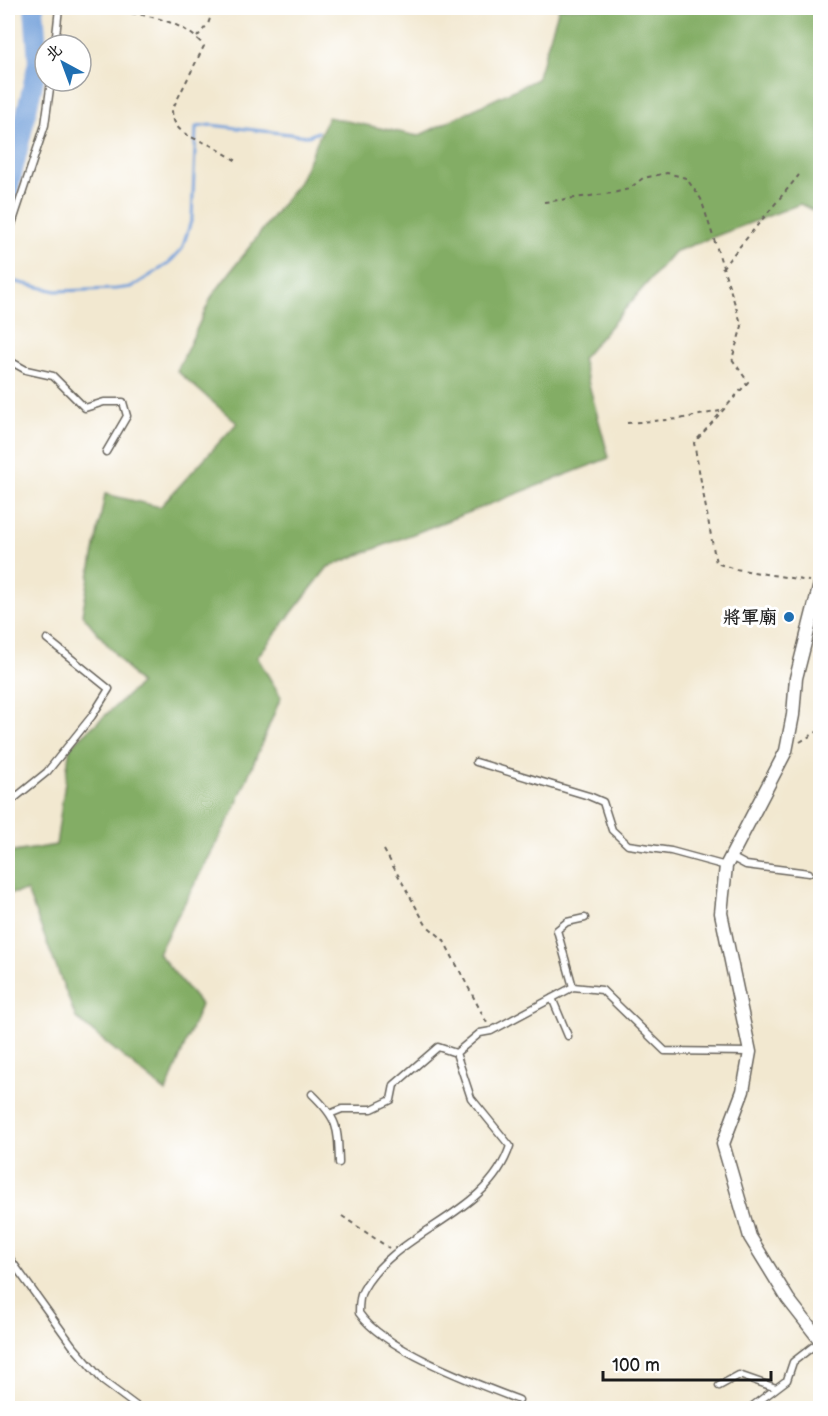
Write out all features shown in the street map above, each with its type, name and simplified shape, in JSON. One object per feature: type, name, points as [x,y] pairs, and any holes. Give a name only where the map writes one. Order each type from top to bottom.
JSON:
[{"type":"street","points":[[815,582],[796,678],[794,715],[786,751],[729,861],[721,913],[750,1052],[743,1091],[723,1144],[750,1237],[788,1299],[820,1340]]},
{"type":"lane","points":[[56,33],[59,8]]},
{"type":"lane","points":[[8,236],[45,125],[49,93]]},
{"type":"lane","points":[[8,360],[26,370],[53,376],[86,408],[104,402],[123,402],[127,416],[106,452]]},
{"type":"lane","points":[[9,803],[47,772],[92,716],[109,689],[46,639]]},
{"type":"lane","points":[[476,762],[603,802],[612,831],[628,845],[809,873]]},
{"type":"lane","points":[[8,790],[9,803]]},
{"type":"lane","points":[[573,987],[557,930],[567,922],[585,918]]},
{"type":"lane","points":[[456,1053],[480,1034],[491,1031],[573,987],[602,990],[665,1051],[750,1052]]},
{"type":"lane","points":[[552,998],[568,1036]]},
{"type":"lane","points":[[332,1113],[342,1109],[372,1109],[392,1100],[394,1085],[438,1047],[456,1053]]},
{"type":"lane","points":[[456,1053],[471,1098],[510,1146],[505,1163],[463,1209],[382,1263],[361,1292],[359,1313],[368,1326],[448,1373],[519,1400]]},
{"type":"lane","points":[[312,1094],[332,1113],[339,1136],[339,1163]]},
{"type":"lane","points":[[8,1256],[72,1345],[104,1382],[139,1408]]},
{"type":"lane","points":[[750,1408],[787,1380],[793,1362],[820,1340]]},
{"type":"lane","points":[[719,1386],[739,1375],[776,1388]]},
{"type":"path","points":[[87,8],[159,18],[197,37],[204,46],[172,110],[172,119],[189,138],[210,145],[237,161]]},
{"type":"path","points":[[197,37],[208,24],[212,14],[230,8]]},
{"type":"path","points":[[544,202],[613,194],[629,189],[643,178],[667,173],[686,177],[700,199],[742,326],[732,359],[748,382],[693,443],[716,563],[735,569],[815,582]]},
{"type":"path","points":[[722,268],[799,175]]},
{"type":"path","points":[[627,423],[679,419],[720,411]]},
{"type":"path","points":[[786,751],[820,730]]},
{"type":"path","points":[[384,850],[426,924],[443,939],[491,1031]]},
{"type":"path","points":[[342,1216],[396,1253]]},
{"type":"green space","points":[[559,8],[820,8],[820,214],[800,204],[674,252],[582,359],[609,458],[328,567],[257,657],[281,697],[234,810],[158,953],[201,1005],[166,1092],[76,1018],[27,891],[8,894],[8,853],[56,845],[70,747],[140,684],[82,614],[105,494],[160,507],[237,423],[177,371],[212,296],[299,182],[328,117],[418,136],[537,79]]},
{"type":"waterway","points":[[8,192],[38,62],[34,8]]},
{"type":"waterway","points":[[8,280],[56,291],[132,287],[168,264],[182,249],[192,218],[196,127],[211,125],[308,136],[318,132]]},
{"type":"place","name":"將軍廟","points":[[789,617]]}]
